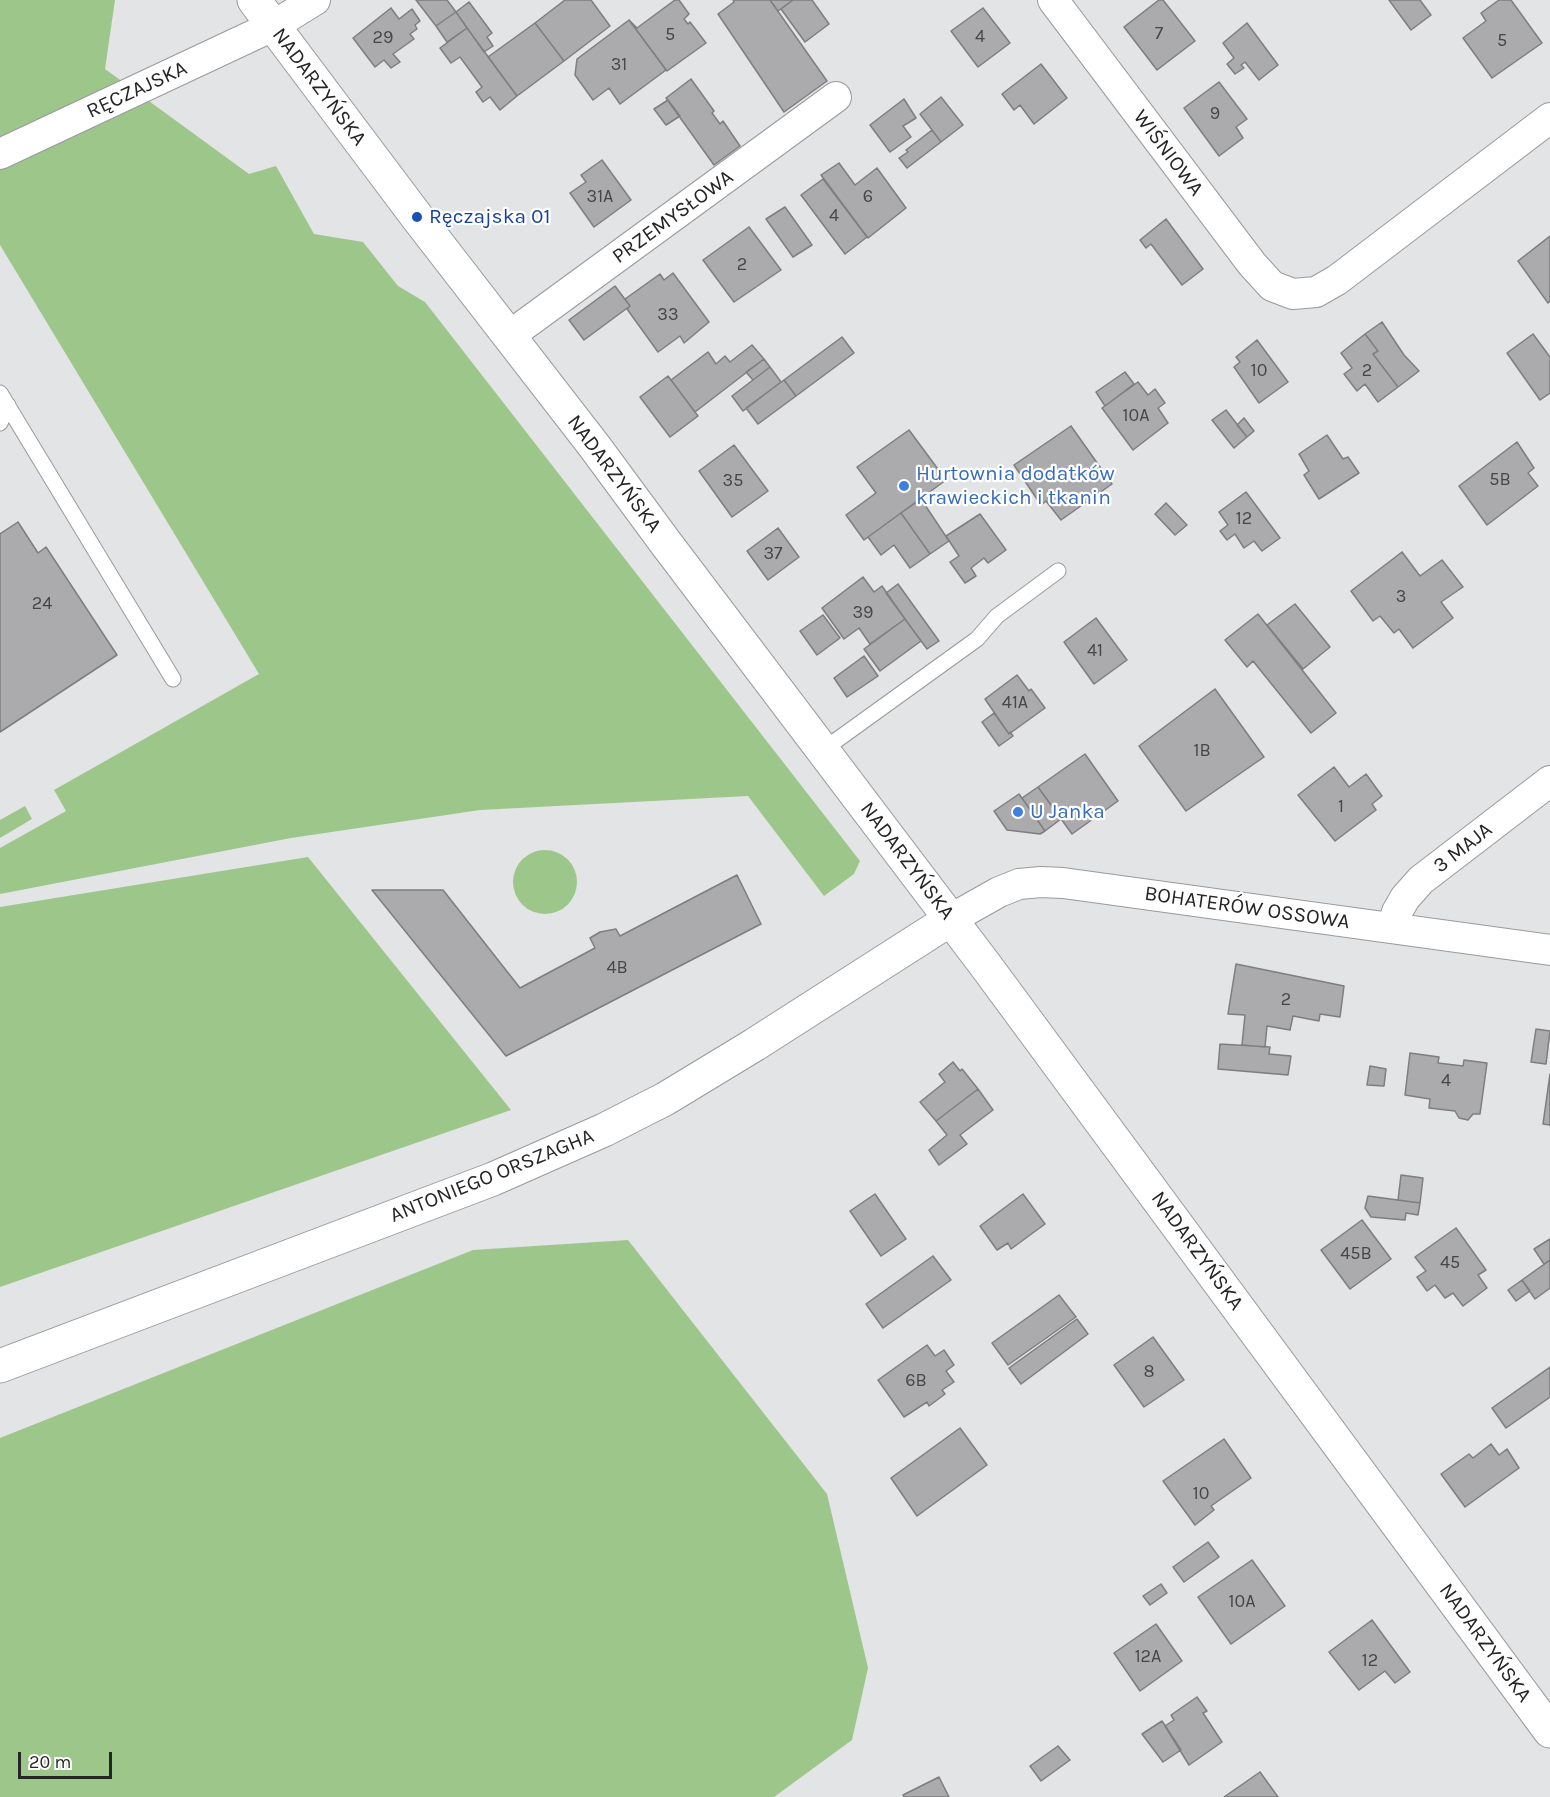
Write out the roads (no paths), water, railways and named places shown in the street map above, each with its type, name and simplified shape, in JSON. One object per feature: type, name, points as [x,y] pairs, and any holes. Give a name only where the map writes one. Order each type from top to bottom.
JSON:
[{"type":"main road","name":"NADARZYŃSKA","points":[[254,0],[951,919],[1550,1731]]},
{"type":"main road","name":"ANTONIEGO ORSZAGHA","points":[[0,1366],[493,1179],[604,1130],[665,1099],[754,1046],[951,919]]},
{"type":"street","name":"RĘCZAJSKA","points":[[0,154],[273,27],[315,0]]},
{"type":"street","name":"WIŚNIOWA","points":[[1053,0],[1252,264],[1272,286],[1293,294],[1316,292],[1337,280],[1550,118]]},
{"type":"street","name":"PRZEMYSŁOWA","points":[[509,336],[837,97]]},
{"type":"street","name":"3 MAJA","points":[[1392,928],[1405,898],[1420,880],[1550,781]]},
{"type":"street","name":"BOHATERÓW OSSOWA","points":[[951,919],[999,892],[1019,884],[1063,883],[1550,950]]},
{"type":"lane","points":[[0,423],[4,399]]},
{"type":"lane","points":[[4,399],[173,679]]},
{"type":"lane","points":[[823,750],[977,639],[997,616],[1058,571]]},
{"type":"place","name":"Ręczajska 01","points":[[417,217]]},
{"type":"place","name":"Hurtownia dodatków krawieckich i tkanin","points":[[904,486]]},
{"type":"place","name":"U Janka","points":[[1018,812]]}]
